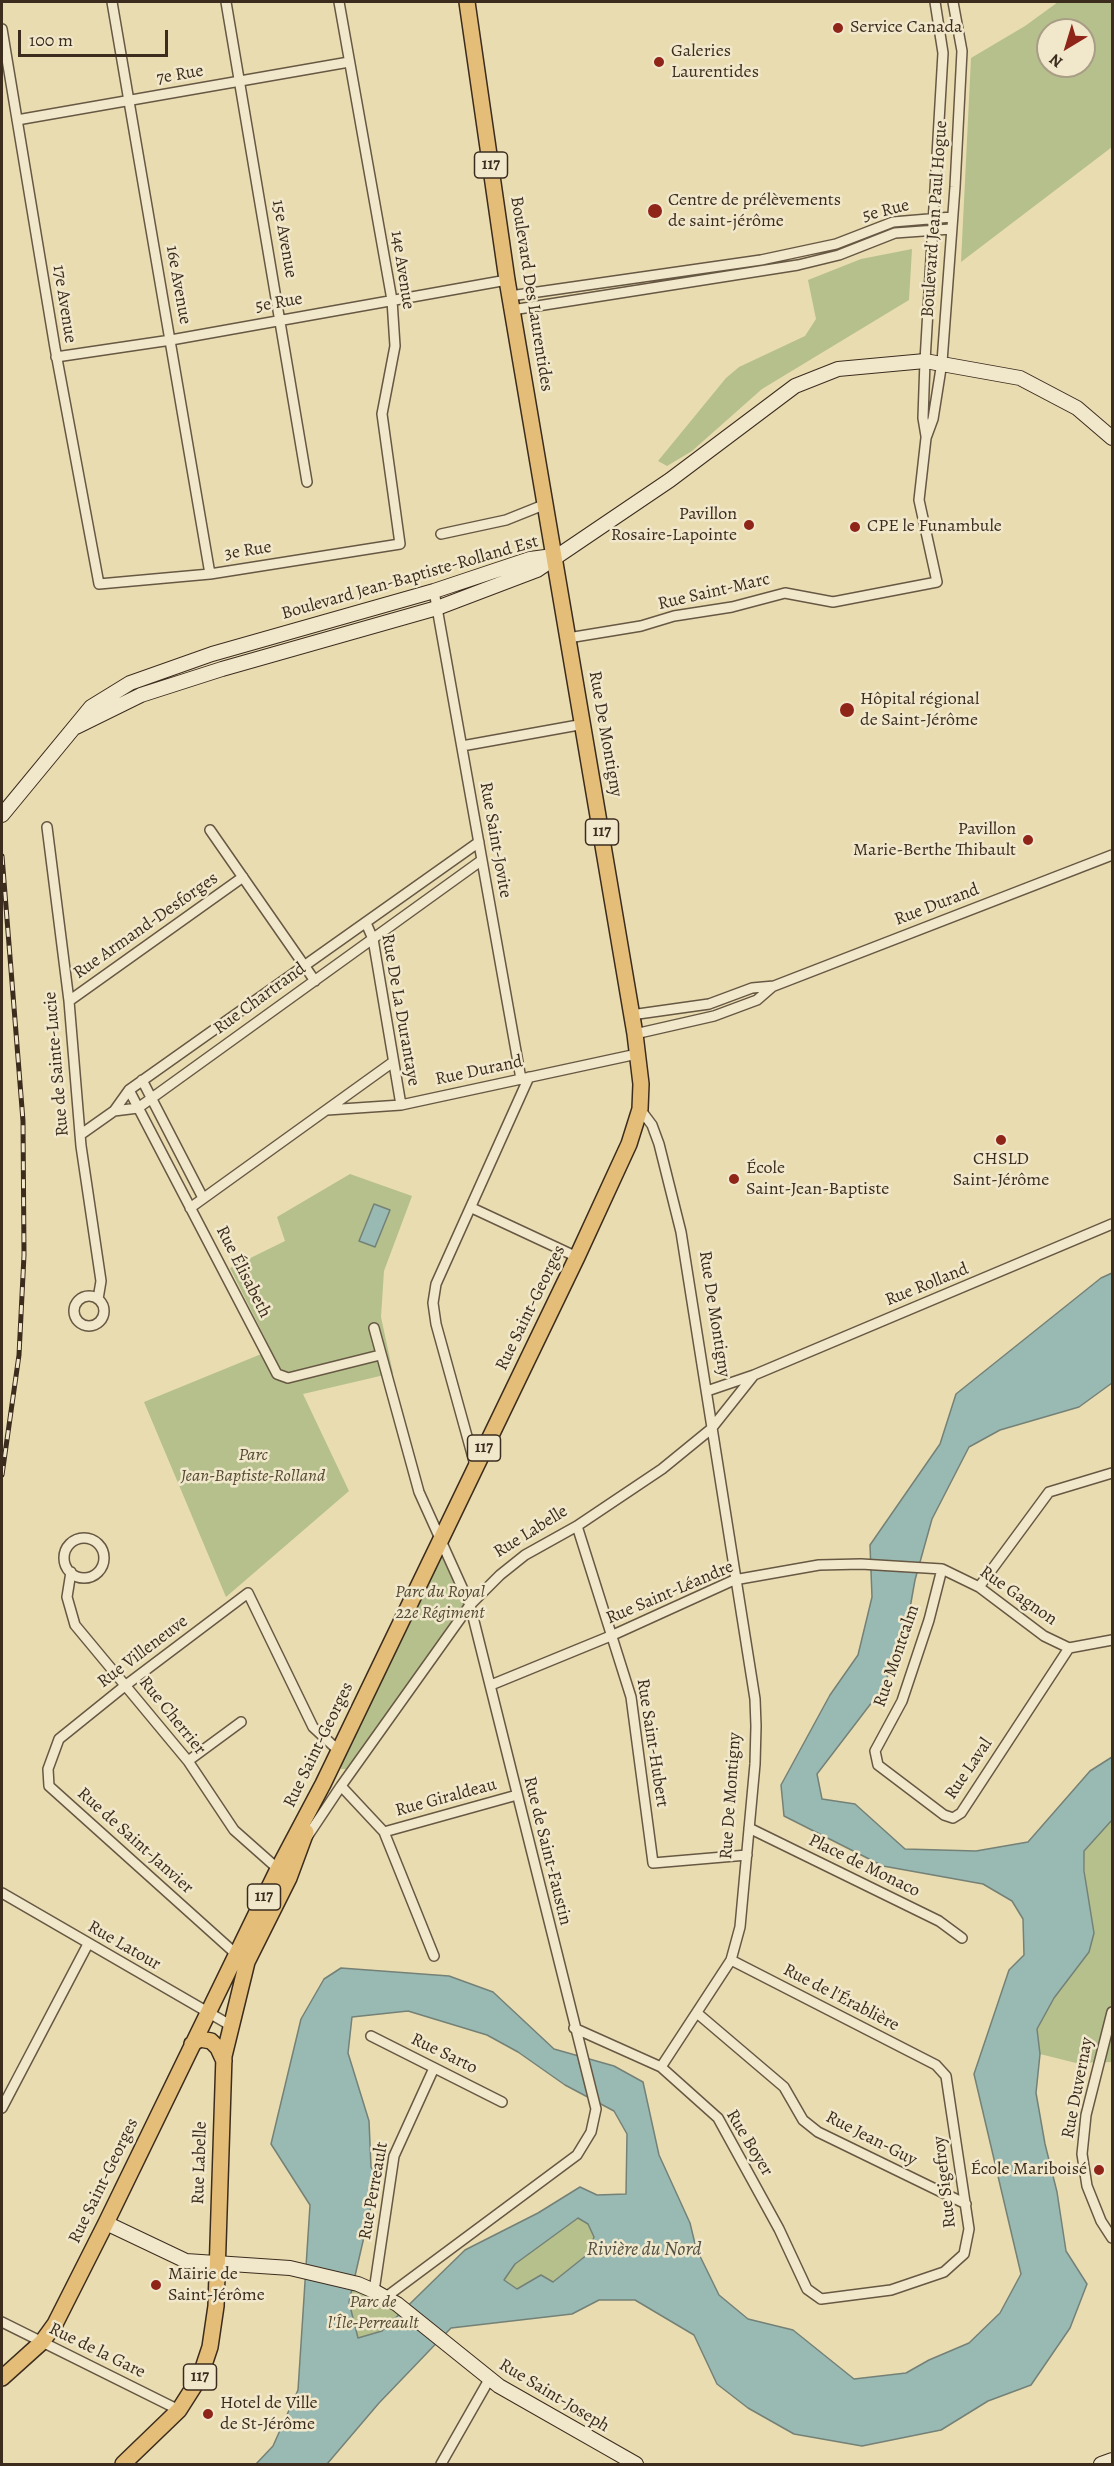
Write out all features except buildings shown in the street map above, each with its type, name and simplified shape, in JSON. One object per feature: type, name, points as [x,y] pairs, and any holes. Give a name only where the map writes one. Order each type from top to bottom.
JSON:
[{"type":"main road","name":"Boulevard Des Laurentides","points":[[466,2],[507,280],[555,556]]},
{"type":"main road","name":"Rue De Montigny","points":[[555,556],[635,1034],[641,1084],[639,1109]]},
{"type":"main road","name":"Rue Saint-Georges","points":[[2,2378],[42,2342],[55,2324],[106,2223],[278,1869],[323,1784],[577,1257],[629,1144],[639,1109]]},
{"type":"main road","name":"Rue Labelle","points":[[123,2464],[179,2410],[200,2377],[210,2347],[216,2306],[224,2061],[231,2025],[247,1962],[289,1878],[323,1784]]},
{"type":"main road","points":[[192,2044],[200,2039],[211,2041],[218,2048],[224,2061]]},
{"type":"street","name":"16e Avenue","points":[[112,2],[210,574]]},
{"type":"street","name":"15e Avenue","points":[[226,2],[307,482]]},
{"type":"street","name":"14e Avenue","points":[[339,2],[392,300],[395,346],[382,414],[400,544]]},
{"type":"street","name":"Boulevard Jean Paul Hogue","points":[[926,438],[923,418],[925,361],[943,52],[935,2]]},
{"type":"street","name":"Boulevard Jean Paul Hogue","points":[[937,582],[919,500],[926,438],[933,419],[942,362],[952,217],[962,51],[953,2]]},
{"type":"street","name":"17e Avenue","points":[[2,29],[56,357],[99,584]]},
{"type":"street","name":"7e Rue","points":[[17,120],[349,62]]},
{"type":"street","name":"5e Rue","points":[[511,303],[633,280],[784,256],[836,244],[893,222],[952,217]]},
{"type":"street","name":"5e Rue","points":[[511,303],[688,284],[798,265],[839,255],[895,233],[951,230]]},
{"type":"street","name":"5e Rue","points":[[56,357],[171,340],[507,280]]},
{"type":"street","points":[[555,556],[574,547],[670,480],[795,386],[838,369],[925,361],[942,362],[1020,378],[1077,408],[1113,438]]},
{"type":"street","points":[[441,534],[506,520],[546,504]]},
{"type":"street","name":"3e Rue","points":[[99,584],[210,574],[400,544]]},
{"type":"street","name":"Boulevard Jean-Baptiste-Rolland Est","points":[[2,815],[91,707],[130,683],[212,654],[434,591],[530,559],[555,556]]},
{"type":"street","name":"Boulevard Jean-Baptiste-Rolland Est","points":[[76,727],[141,695],[270,655],[437,608],[537,570],[555,556]]},
{"type":"street","name":"Rue Saint-Marc","points":[[568,638],[641,627],[674,616],[732,607],[785,593],[833,602],[937,582]]},
{"type":"street","name":"Rue Saint-Jovite","points":[[434,591],[482,860],[525,1078]]},
{"type":"street","points":[[266,638],[270,655]]},
{"type":"street","points":[[212,654],[217,671]]},
{"type":"street","points":[[462,746],[584,724]]},
{"type":"street","name":"Rue de Sainte-Lucie","points":[[47,827],[69,1001],[80,1135],[101,1281],[98,1299]]},
{"type":"street","points":[[210,830],[315,981]]},
{"type":"street","name":"Rue Chartrand","points":[[80,1135],[114,1111],[129,1090],[142,1080],[479,842]]},
{"type":"street","name":"Rue Durand","points":[[631,1016],[709,1004],[752,988],[774,986],[1113,855]]},
{"type":"street","name":"Rue Chartrand","points":[[114,1111],[138,1108],[482,860]]},
{"type":"street","name":"Rue Armand-Desforges","points":[[69,1001],[243,878]]},
{"type":"street","points":[[411,891],[422,904]]},
{"type":"street","name":"Rue De La Durantaye","points":[[366,923],[373,939],[401,1105]]},
{"type":"street","name":"Rue Durand","points":[[635,1034],[714,1016],[757,1000],[774,986]]},
{"type":"street","name":"Rue Durand","points":[[327,1110],[401,1105],[637,1054]]},
{"type":"street","points":[[190,1208],[393,1062]]},
{"type":"street","points":[[475,1465],[436,1323],[433,1303],[436,1284],[472,1208],[525,1078]]},
{"type":"street","points":[[142,1080],[203,1198]]},
{"type":"street","name":"Rue Élisabeth","points":[[129,1090],[277,1374],[282,1378],[380,1355]]},
{"type":"street","name":"Rue De Montigny","points":[[639,1109],[652,1125],[659,1144],[681,1232],[707,1390],[734,1580],[755,1699],[755,1764],[740,1927],[731,1960],[661,2067]]},
{"type":"street","points":[[472,1208],[577,1257]]},
{"type":"street","name":"Rue Rolland","points":[[707,1390],[754,1375],[1113,1224]]},
{"type":"street","name":"Rue de Saint-Faustin","points":[[374,1328],[419,1491],[470,1605],[596,2109],[591,2132],[577,2155],[386,2297]]},
{"type":"street","name":"Rue Rolland","points":[[711,1429],[754,1375]]},
{"type":"street","name":"Rue Labelle","points":[[301,1847],[341,1786],[470,1605],[525,1554],[577,1526],[662,1469],[711,1429]]},
{"type":"street","points":[[979,1587],[1048,1492],[1113,1473]]},
{"type":"street","name":"Rue Saint-Hubert","points":[[577,1526],[632,1697],[653,1863],[747,1855]]},
{"type":"street","name":"Rue Cherrier","points":[[71,1572],[77,1576],[91,1576],[101,1568],[104,1555],[98,1543],[80,1538],[70,1544],[65,1562],[71,1572],[67,1597],[75,1625],[188,1761],[234,1830],[278,1869]]},
{"type":"street","name":"Rue Saint-Léandre","points":[[490,1685],[613,1635],[734,1580],[819,1565],[861,1564],[942,1569]]},
{"type":"street","name":"Rue Gagnon","points":[[942,1569],[979,1587],[1044,1636],[1069,1648],[1113,1640]]},
{"type":"street","name":"Rue Montcalm","points":[[875,1750],[902,1701],[942,1569]]},
{"type":"street","name":"Rue Villeneuve","points":[[59,1738],[126,1684],[248,1593],[313,1727],[339,1751]]},
{"type":"street","name":"Rue Laval","points":[[875,1750],[878,1765],[945,1815],[953,1818],[961,1813],[1069,1648]]},
{"type":"street","points":[[188,1761],[241,1722]]},
{"type":"street","name":"Rue de Saint-Janvier","points":[[59,1738],[48,1769],[49,1786],[236,1954]]},
{"type":"street","points":[[341,1786],[384,1832],[434,1956]]},
{"type":"street","name":"Rue Giraldeau","points":[[384,1832],[517,1796]]},
{"type":"street","name":"Place de Monaco","points":[[749,1828],[939,1922],[962,1938]]},
{"type":"street","name":"Rue Latour","points":[[2,1893],[231,2025]]},
{"type":"street","points":[[2,2108],[88,1944]]},
{"type":"street","name":"Rue de l'Érablière","points":[[731,1960],[936,2065]]},
{"type":"street","name":"Rue Duvernay","points":[[1113,2012],[1086,2115],[1082,2154],[1087,2186],[1101,2221],[1113,2238]]},
{"type":"street","name":"Rue Jean-Guy","points":[[697,2013],[784,2086],[803,2120],[818,2132],[966,2204]]},
{"type":"street","name":"Rue Boyer","points":[[574,2028],[661,2067],[718,2118],[779,2229],[807,2289],[821,2299]]},
{"type":"street","name":"Rue Sarto","points":[[371,2036],[502,2102]]},
{"type":"street","name":"Rue Sigefroy","points":[[821,2299],[891,2290],[944,2272],[964,2254],[969,2229],[966,2204],[946,2076],[936,2065]]},
{"type":"street","name":"Rue Perreault","points":[[386,2297],[394,2156],[405,2126],[434,2068]]},
{"type":"street","points":[[106,2223],[186,2261],[293,2269],[358,2284],[386,2297]]},
{"type":"street","name":"Rue Saint-Joseph","points":[[386,2297],[525,2403],[636,2464]]},
{"type":"street","name":"Rue de la Gare","points":[[2,2322],[179,2410]]},
{"type":"street","points":[[441,2464],[490,2378]]},
{"type":"street","points":[[1101,2464],[1113,2460]]},
{"type":"green space","points":[[1058,2],[1112,2],[1112,147],[961,262],[971,58],[1025,26],[1036,18]]},
{"type":"green space","points":[[912,249],[909,300],[762,389],[692,451],[667,466],[658,461],[726,378],[739,367],[805,336],[816,319],[808,280],[861,259]]},
{"type":"green space","name":"Parc Jean-Baptiste-Rolland","points":[[350,1174],[412,1196],[384,1271],[381,1317],[393,1373],[303,1394],[349,1491],[226,1597],[144,1402],[271,1350],[230,1268],[285,1241],[277,1217]]},
{"type":"green space","name":"Parc du Royal 22e Régiment","points":[[441,1540],[470,1605],[346,1769],[341,1769],[339,1763]]},
{"type":"green space","points":[[1112,1820],[1112,2062],[1076,2063],[1040,2054],[1037,2029],[1054,1998],[1089,1952],[1084,1851]]},
{"type":"green space","points":[[578,2218],[588,2224],[594,2237],[588,2254],[553,2282],[541,2275],[517,2289],[504,2280],[515,2264]]},
{"type":"green space","name":"Parc de l'Île-Perreault","points":[[351,2287],[401,2312],[382,2331],[358,2338],[349,2302]]},
{"type":"water","points":[[374,1204],[390,1210],[375,1247],[359,1241]]},
{"type":"water","name":"Rivière du Nord","points":[[1112,1273],[1112,1383],[1079,1407],[1000,1430],[969,1447],[932,1519],[915,1580],[905,1636],[882,1689],[817,1774],[822,1799],[855,1804],[905,1849],[976,1851],[1028,1842],[1090,1771],[1112,1757],[1112,1820],[1084,1851],[1084,1871],[1094,1933],[1089,1952],[1054,1998],[1037,2029],[1040,2054],[1036,2093],[1045,2144],[1057,2192],[1066,2251],[1087,2284],[1070,2328],[1031,2385],[988,2401],[941,2430],[862,2446],[794,2434],[748,2408],[717,2384],[694,2335],[635,2300],[599,2300],[572,2314],[451,2328],[379,2403],[327,2464],[256,2464],[273,2446],[298,2390],[310,2205],[271,2144],[301,2019],[324,1979],[341,1968],[449,1976],[493,1992],[554,2049],[614,2066],[643,2082],[659,2155],[690,2223],[696,2248],[719,2295],[748,2319],[793,2330],[854,2379],[906,2373],[929,2360],[969,2343],[1000,2313],[1021,2274],[974,2074],[1009,1970],[1024,1955],[1023,1919],[1012,1901],[983,1884],[883,1866],[784,1816],[781,1785],[830,1695],[858,1655],[872,1597],[870,1545],[940,1444],[956,1394],[1101,1278]],"holes":[[[408,2011],[487,2035],[518,2052],[565,2085],[614,2111],[627,2134],[626,2194],[597,2195],[580,2187],[538,2213],[465,2250],[382,2331],[358,2338],[349,2302],[378,2176],[371,2167],[369,2121],[348,2053],[352,2017]],[[578,2218],[588,2224],[594,2237],[588,2254],[553,2282],[541,2275],[517,2289],[504,2280],[515,2264]]]},
{"type":"railway","points":[[2,856],[23,1121],[24,1255],[19,1355],[2,1475]]},
{"type":"place","name":"Service Canada","points":[[838,28]]},
{"type":"place","name":"Galeries Laurentides","points":[[659,62]]},
{"type":"place","name":"Centre de prélèvements de saint-jérôme","points":[[655,211]]},
{"type":"place","name":"Pavillon Rosaire-Lapointe","points":[[749,525]]},
{"type":"place","name":"CPE le Funambule","points":[[855,527]]},
{"type":"place","name":"Hôpital régional de Saint-Jérôme","points":[[847,710]]},
{"type":"place","name":"Pavillon Marie-Berthe Thibault","points":[[1028,840]]},
{"type":"place","name":"CHSLD Saint-Jérôme","points":[[1001,1140]]},
{"type":"place","name":"École Saint-Jean-Baptiste","points":[[734,1179]]},
{"type":"place","name":"École Mariboisé","points":[[1099,2170]]},
{"type":"place","name":"Mairie de Saint-Jérôme","points":[[156,2285]]},
{"type":"place","name":"Hotel de Ville de St-Jérôme","points":[[208,2414]]}]
